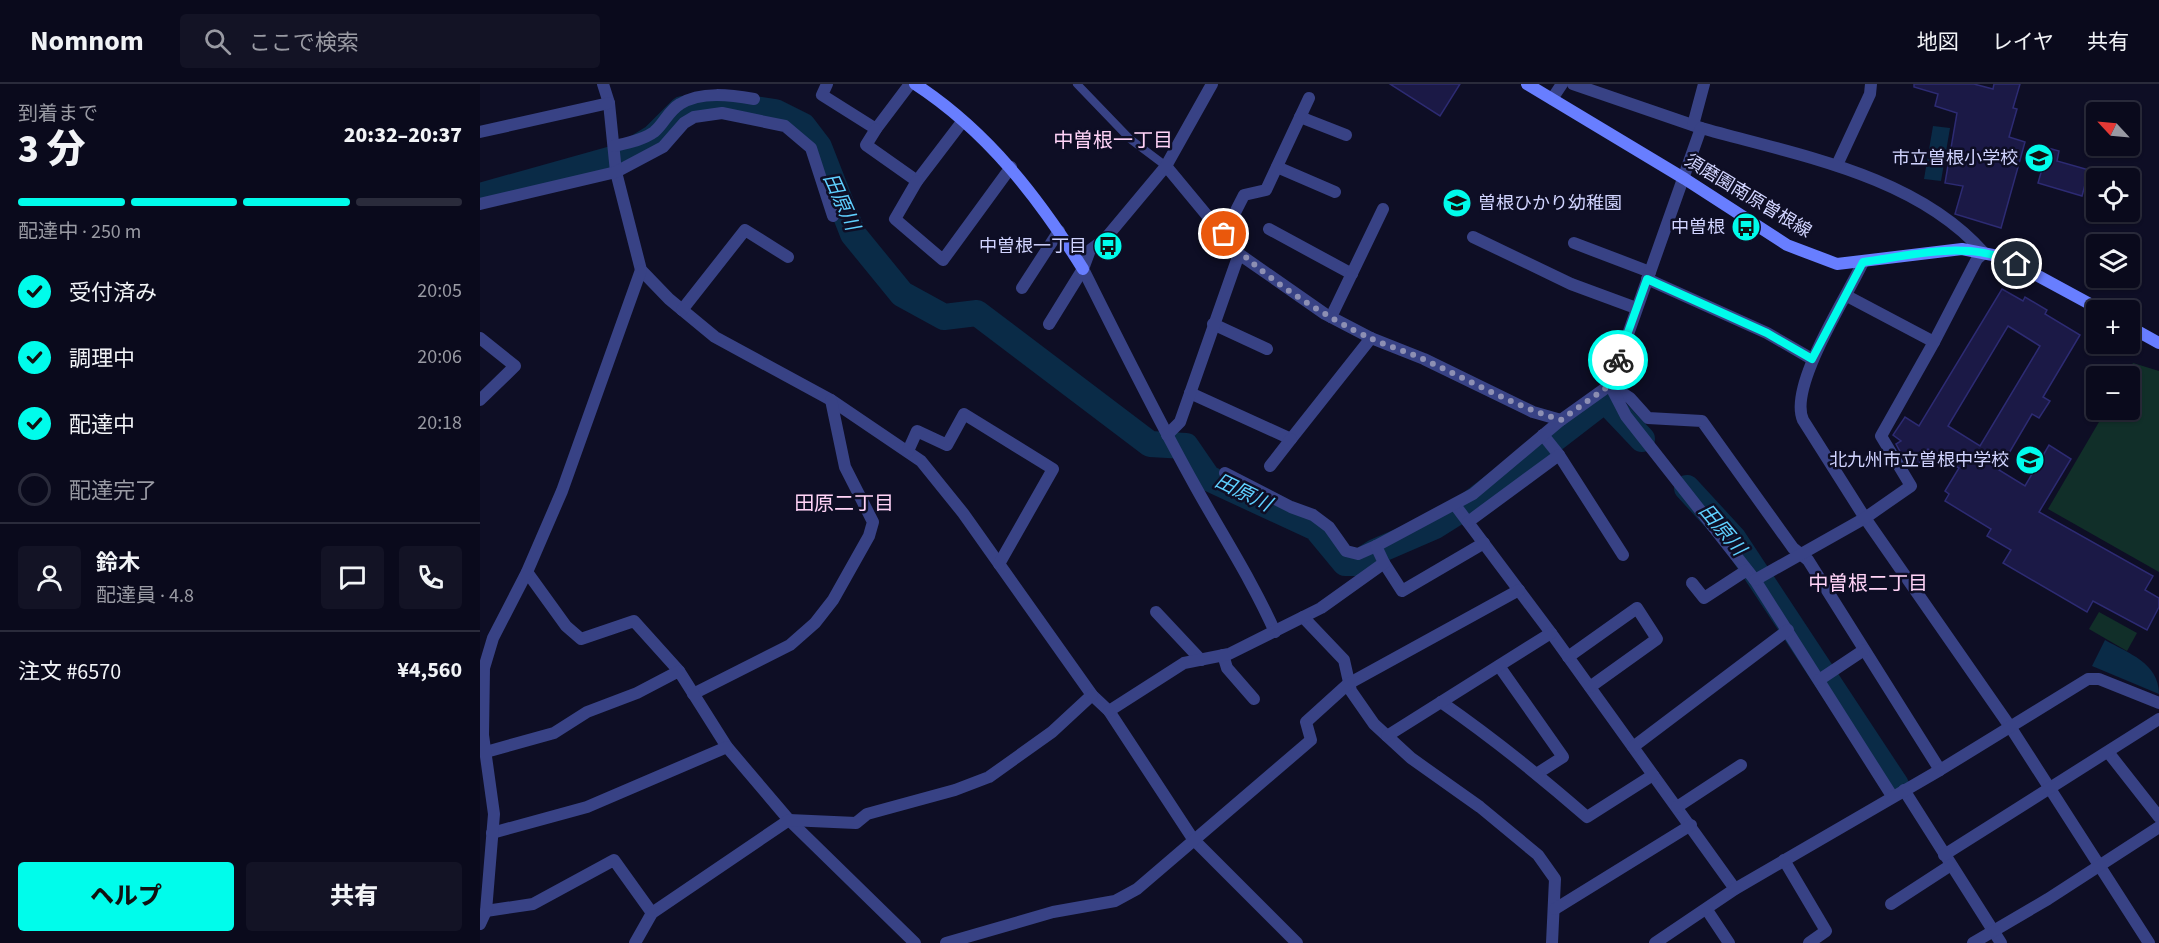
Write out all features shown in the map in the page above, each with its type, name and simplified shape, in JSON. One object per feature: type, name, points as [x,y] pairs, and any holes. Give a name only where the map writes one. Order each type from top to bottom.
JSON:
[{"type":"main road","points":[[915,84],[986,140],[1011,167],[1028,186],[1083,269]]},
{"type":"main road","name":"須磨園南原曽根線","points":[[1527,84],[1685,179],[1787,245],[1837,264],[1962,249],[1984,253],[2003,257],[2086,302]]},
{"type":"main road","points":[[2140,333],[2159,343]]},
{"type":"street","points":[[603,84],[609,103],[616,172],[641,270],[682,310],[715,337],[831,400],[921,461],[999,564],[1092,695],[1109,711],[1193,839],[1297,943]]},
{"type":"street","points":[[827,84],[822,94],[876,129]]},
{"type":"street","points":[[910,84],[866,145],[917,181]]},
{"type":"street","points":[[1049,324],[1083,269],[1090,250],[1105,239],[1166,166],[1212,84]]},
{"type":"street","points":[[1552,99],[1562,84]]},
{"type":"street","points":[[1573,84],[1697,127],[1850,168],[1913,200],[1965,231],[1984,253],[1977,258],[1934,342],[1881,436],[1911,486],[1865,518],[1802,555],[1751,575],[1704,598],[1692,583]]},
{"type":"street","points":[[1225,473],[1291,507],[1313,515],[1329,527],[1346,551],[1358,554],[1473,494],[1561,420],[1610,385],[1636,308],[1685,179],[1704,84]]},
{"type":"street","points":[[1837,165],[1870,89],[1858,84]]},
{"type":"street","points":[[614,146],[635,141],[654,132],[665,116],[682,102],[714,95],[754,99]]},
{"type":"street","points":[[1224,234],[1244,195],[1266,189],[1309,98]]},
{"type":"street","points":[[480,132],[609,103]]},
{"type":"street","points":[[480,204],[616,172],[663,147],[684,123],[694,117],[722,113],[784,126],[811,148],[833,216]]},
{"type":"street","points":[[1300,117],[1346,135]]},
{"type":"street","points":[[962,122],[917,181],[895,219],[942,260],[1011,167]]},
{"type":"street","points":[[1166,166],[1239,254],[1331,317],[1371,338],[1424,359],[1533,412],[1561,420]]},
{"type":"street","points":[[1277,167],[1335,192]]},
{"type":"street","points":[[1331,317],[1383,209]]},
{"type":"street","points":[[1269,229],[1352,274]]},
{"type":"street","points":[[682,310],[745,230],[788,257]]},
{"type":"street","points":[[1022,288],[1059,231]]},
{"type":"street","points":[[1473,237],[1571,284],[1636,308]]},
{"type":"street","points":[[1574,243],[1767,333],[1812,359]]},
{"type":"street","points":[[1167,435],[1180,422],[1239,254]]},
{"type":"street","points":[[1863,262],[1812,359],[1799,411],[1865,518],[2011,728],[2149,943],[2159,935]]},
{"type":"street","points":[[1083,269],[1167,435],[1259,596],[1275,632]]},
{"type":"street","points":[[480,924],[486,911],[494,814],[483,735],[484,668],[493,638],[527,572],[562,490],[641,270]]},
{"type":"street","points":[[1847,296],[1934,342]]},
{"type":"street","points":[[1213,324],[1266,349]]},
{"type":"street","points":[[480,338],[515,366],[480,400]]},
{"type":"street","points":[[1270,466],[1371,338]]},
{"type":"street","points":[[1610,385],[1630,398],[1648,418],[1702,421],[1793,548],[1808,560],[1862,641],[1864,650],[1940,770]]},
{"type":"street","points":[[1610,385],[1626,416],[1751,575],[1892,796]]},
{"type":"street","points":[[1190,393],[1291,439]]},
{"type":"street","points":[[693,694],[790,645],[815,623],[833,600],[868,536],[873,522],[845,467],[831,400]]},
{"type":"street","points":[[908,451],[916,431],[947,445],[964,414],[1053,469],[999,564]]},
{"type":"street","points":[[1543,435],[1559,455],[1623,555]]},
{"type":"street","points":[[1468,522],[1559,455]]},
{"type":"street","points":[[1455,505],[1520,590],[1735,889]]},
{"type":"street","points":[[1376,546],[1402,591],[1484,543]]},
{"type":"street","points":[[1109,711],[1184,663],[1223,655],[1321,608],[1384,563]]},
{"type":"street","points":[[527,572],[566,626],[581,639],[634,621],[679,671],[727,747],[789,820],[915,943]]},
{"type":"street","points":[[946,943],[1053,912],[1115,901],[1137,889],[1311,740],[1306,722],[1348,684],[1520,590]]},
{"type":"street","points":[[1568,657],[1637,608],[1657,639],[1590,687]]},
{"type":"street","points":[[1156,612],[1202,660]]},
{"type":"street","points":[[1303,617],[1344,660],[1348,684],[1374,724],[1411,758],[1480,807],[1539,855],[1555,879],[1552,943]]},
{"type":"street","points":[[1633,747],[1788,630]]},
{"type":"street","points":[[1387,736],[1551,633]]},
{"type":"street","points":[[1819,680],[1864,650]]},
{"type":"street","points":[[1223,655],[1227,668],[1254,699]]},
{"type":"street","points":[[1499,666],[1563,757],[1538,773]]},
{"type":"street","points":[[486,752],[554,733],[587,712],[638,693],[679,671]]},
{"type":"street","points":[[1654,943],[1707,910],[1735,889],[2011,728],[2088,679],[2099,679],[2159,704]]},
{"type":"street","points":[[635,943],[652,913],[789,820],[856,823],[867,814],[877,810],[956,790],[989,777],[1052,732],[1092,695]]},
{"type":"street","points":[[1441,702],[1488,734],[1538,773],[1587,817],[1653,775]]},
{"type":"street","points":[[1891,904],[1948,860],[2050,789],[2159,719]]},
{"type":"street","points":[[492,833],[587,807],[727,747]]},
{"type":"street","points":[[2108,752],[2159,817]]},
{"type":"street","points":[[1677,807],[1741,765]]},
{"type":"street","points":[[1904,789],[2001,943]]},
{"type":"street","points":[[1555,909],[1691,825]]},
{"type":"street","points":[[1973,943],[2159,827]]},
{"type":"street","points":[[486,911],[533,904],[614,860],[652,913]]},
{"type":"street","points":[[1784,860],[1826,931],[1809,943]]},
{"type":"street","points":[[1707,910],[1729,943]]},
{"type":"lane","points":[[1077,84],[1130,139],[1166,166]]},
{"type":"green space","points":[[2133,363],[2159,371],[2159,572],[2048,509],[2100,420],[2140,420],[2140,366],[2131,366]]},
{"type":"green space","points":[[2099,612],[2137,633],[2127,651],[2089,629]]},
{"type":"water","points":[[1933,126],[1950,128],[1941,181],[1924,179]]},
{"type":"water","points":[[2105,640],[2141,660],[2148,667],[2158,683],[2159,694],[2092,666]]},
{"type":"building","points":[[1390,84],[1460,84],[1440,116]]},
{"type":"building","points":[[1914,84],[1974,84],[1993,89],[1994,84],[2020,84],[2013,108],[2017,109],[2009,137],[2025,142],[2001,228],[1955,214],[1963,186],[1945,183],[1957,113],[1935,106],[1938,94],[1914,87]]},
{"type":"building","points":[[2048,148],[2059,151],[2057,161],[2086,169],[2082,196],[2038,183]]},
{"type":"building","points":[[2002,289],[2023,301],[2025,297],[2047,310],[2045,314],[2080,335],[2043,397],[2050,401],[2039,418],[2032,414],[1999,470],[2025,486],[2049,445],[2071,459],[2039,512],[2153,576],[2145,590],[2159,598],[2159,607],[2147,630],[2093,601],[2087,612],[2003,563],[2011,550],[1987,536],[1991,529],[1945,501],[1949,494],[1945,491],[1959,468],[1928,449],[1918,465],[1902,455],[1896,444],[1901,441],[1893,435],[1905,417],[1919,426]],"holes":[[[2008,326],[2040,346],[1980,446],[1948,426]]]},
{"type":"waterway","name":"田原川","points":[[480,196],[623,156],[654,137],[682,109],[725,105],[775,112],[803,126],[819,147],[853,234],[902,294],[944,317],[977,313],[1150,444],[1186,446],[1208,478],[1316,528],[1345,563],[1358,563],[1375,552],[1435,526],[1470,504],[1605,400],[1642,439]]},
{"type":"waterway","name":"田原川","points":[[1687,488],[1733,538],[1896,785]]},
{"type":"way so far","points":[[1224,234],[1239,254],[1325,314],[1371,338],[1424,359],[1533,412],[1561,420],[1610,385],[1618,360]]},
{"type":"place","name":"市立曽根小学校","points":[[2039,158]]},
{"type":"place","name":"曽根ひかり幼稚園","points":[[1457,203]]},
{"type":"place","name":"中曽根","points":[[1746,227]]},
{"type":"place","name":"中曽根一丁目","points":[[1108,246]]},
{"type":"place","name":"北九州市立曽根中学校","points":[[2030,460]]},
{"type":"district","name":"中曽根一丁目","points":[[1113,141]]},
{"type":"district","name":"田原二丁目","points":[[844,504]]},
{"type":"district","name":"中曽根二丁目","points":[[1868,584]]},
{"type":"route","points":[[1618,360],[1647,279],[1767,333],[1812,359],[1863,262],[1962,249],[2003,257],[2017,264]]}]
